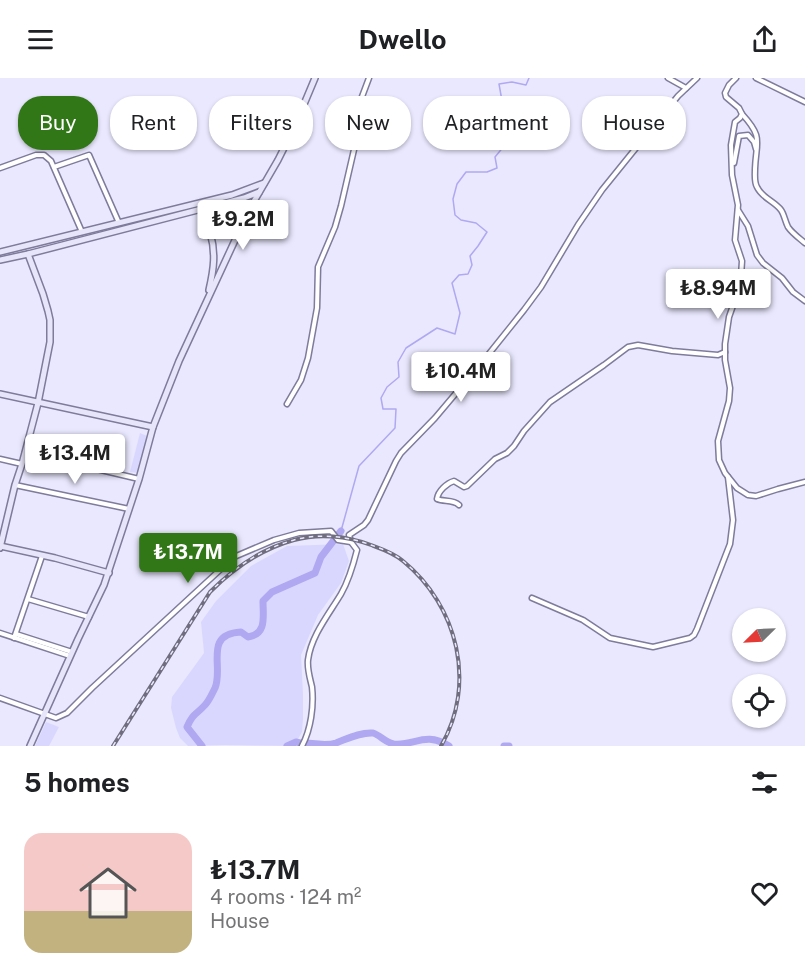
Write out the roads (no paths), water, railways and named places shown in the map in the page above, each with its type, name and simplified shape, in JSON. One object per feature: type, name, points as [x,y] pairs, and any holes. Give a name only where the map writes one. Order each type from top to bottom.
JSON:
[{"type":"main road","points":[[30,746],[109,573],[153,427],[179,361],[249,210],[294,128],[315,78]]},
{"type":"main road","points":[[0,252],[232,195],[264,183]]},
{"type":"main road","points":[[0,260],[200,210],[259,192]]},
{"type":"main road","points":[[200,210],[207,222],[214,246],[214,264],[207,300]]},
{"type":"main road","points":[[28,254],[50,320],[50,342],[38,403],[0,547],[109,573]]},
{"type":"main road","points":[[0,394],[153,427]]},
{"type":"street","points":[[287,404],[301,380],[308,358],[316,308],[318,267],[341,206],[356,141],[360,102],[369,78]]},
{"type":"street","points":[[668,78],[686,88]]},
{"type":"street","points":[[302,746],[312,717],[312,689],[308,660],[311,647],[325,618],[342,592],[353,568],[357,550],[349,535],[368,520],[401,453],[435,418],[524,310],[542,287],[578,225],[602,190],[686,88],[697,78]]},
{"type":"street","points":[[736,78],[725,93],[726,97],[751,123],[757,135],[754,179],[757,188],[782,211],[789,229],[805,243]]},
{"type":"street","points":[[756,78],[805,102]]},
{"type":"street","points":[[742,114],[735,122],[731,145],[738,210],[735,240],[742,261],[737,294],[729,317],[725,360],[730,388],[729,401],[718,441],[719,460],[728,477],[748,495],[756,496],[805,482]]},
{"type":"street","points":[[732,170],[739,136],[748,135],[757,151]]},
{"type":"street","points":[[0,168],[40,154],[47,157],[54,167],[81,232]]},
{"type":"street","points":[[54,167],[89,155],[119,223]]},
{"type":"street","points":[[738,210],[748,225],[763,263],[805,301]]},
{"type":"street","points":[[459,505],[456,502],[437,499],[437,496],[442,489],[454,481],[464,487],[467,486],[495,459],[507,453],[514,446],[550,402],[628,347],[638,345],[718,355],[725,352]]},
{"type":"street","points":[[25,452],[139,479]]},
{"type":"street","points":[[0,459],[22,464]]},
{"type":"street","points":[[532,598],[583,620],[610,638],[653,647],[690,638],[697,629],[730,544],[733,520],[728,477]]},
{"type":"street","points":[[15,485],[129,509]]},
{"type":"street","points":[[0,698],[56,718],[67,713],[234,557],[274,540],[299,533],[331,531],[338,540],[351,542]]},
{"type":"street","points":[[15,636],[42,556]]},
{"type":"street","points":[[28,599],[89,617]]},
{"type":"street","points":[[0,633],[71,655]]},
{"type":"waterway","points":[[341,531],[359,466],[395,428],[396,409],[383,409],[381,398],[387,387],[399,377],[398,362],[406,348],[437,328],[455,334],[460,313],[452,283],[459,275],[468,274],[472,265],[470,256],[487,232],[476,223],[461,220],[455,215],[453,199],[457,184],[466,172],[487,172],[497,168],[495,157],[509,140],[499,84],[512,82],[526,85],[529,78]]},
{"type":"waterway","points":[[202,746],[187,727],[193,717],[208,702],[215,688],[218,645],[229,634],[241,632],[248,637],[258,632],[263,624],[263,601],[272,592],[315,573],[321,557],[341,531]]},
{"type":"waterway","points":[[307,743],[333,744],[358,735],[373,733],[394,744],[427,739],[449,746]]},
{"type":"waterway","points":[[287,746],[296,742],[300,743]]},
{"type":"waterway","points":[[504,746],[509,746]]},
{"type":"railway","points":[[113,746],[210,592],[238,567],[259,554],[294,540],[323,536],[352,539],[392,553],[422,579],[437,600],[449,623],[456,647],[459,672],[458,697],[452,722],[441,746]]}]
